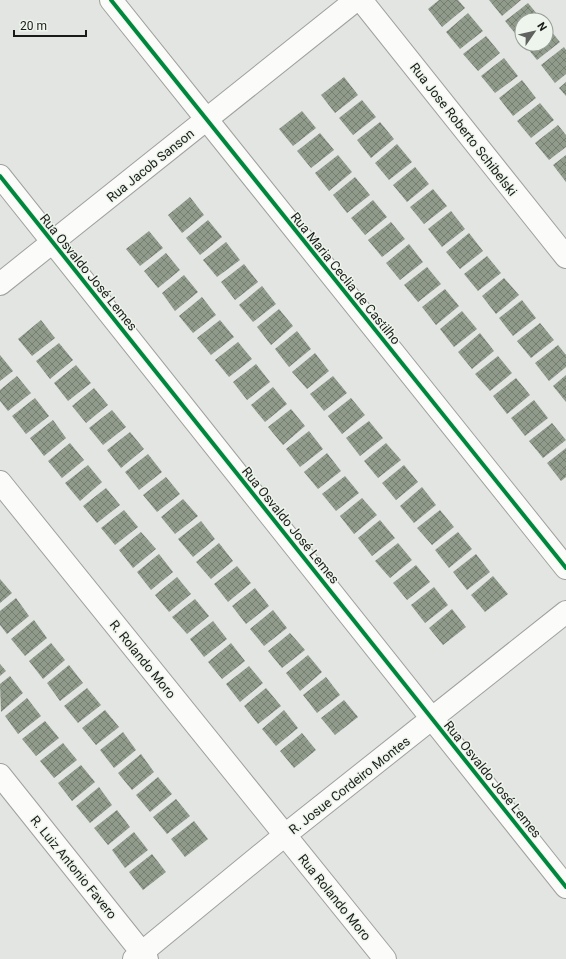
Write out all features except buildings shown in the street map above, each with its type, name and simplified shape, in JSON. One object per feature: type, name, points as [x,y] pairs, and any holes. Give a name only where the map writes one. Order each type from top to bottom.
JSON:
[{"type":"street","name":"Rua Maria Ceclia de Castilho","points":[[111,0],[566,568]]},
{"type":"street","name":"Rua Jacob Sanson","points":[[0,284],[356,0]]},
{"type":"street","name":"Rua Jose Roberto Schibelski","points":[[361,0],[566,257]]},
{"type":"street","name":"Rua Osvaldo José Lemes","points":[[0,176],[566,887]]},
{"type":"street","name":"R. Rolando Moro","points":[[0,482],[286,835]]},
{"type":"street","name":"R. Josue Cordeiro Montes","points":[[141,957],[286,835],[566,612]]},
{"type":"street","name":"R. Luiz Antonio Favero","points":[[0,775],[141,957]]},
{"type":"street","name":"Rua Rolando Moro","points":[[286,835],[386,959]]},
{"type":"cycle path","points":[[111,0],[566,568]]},
{"type":"cycle path","points":[[0,176],[566,887]]}]
